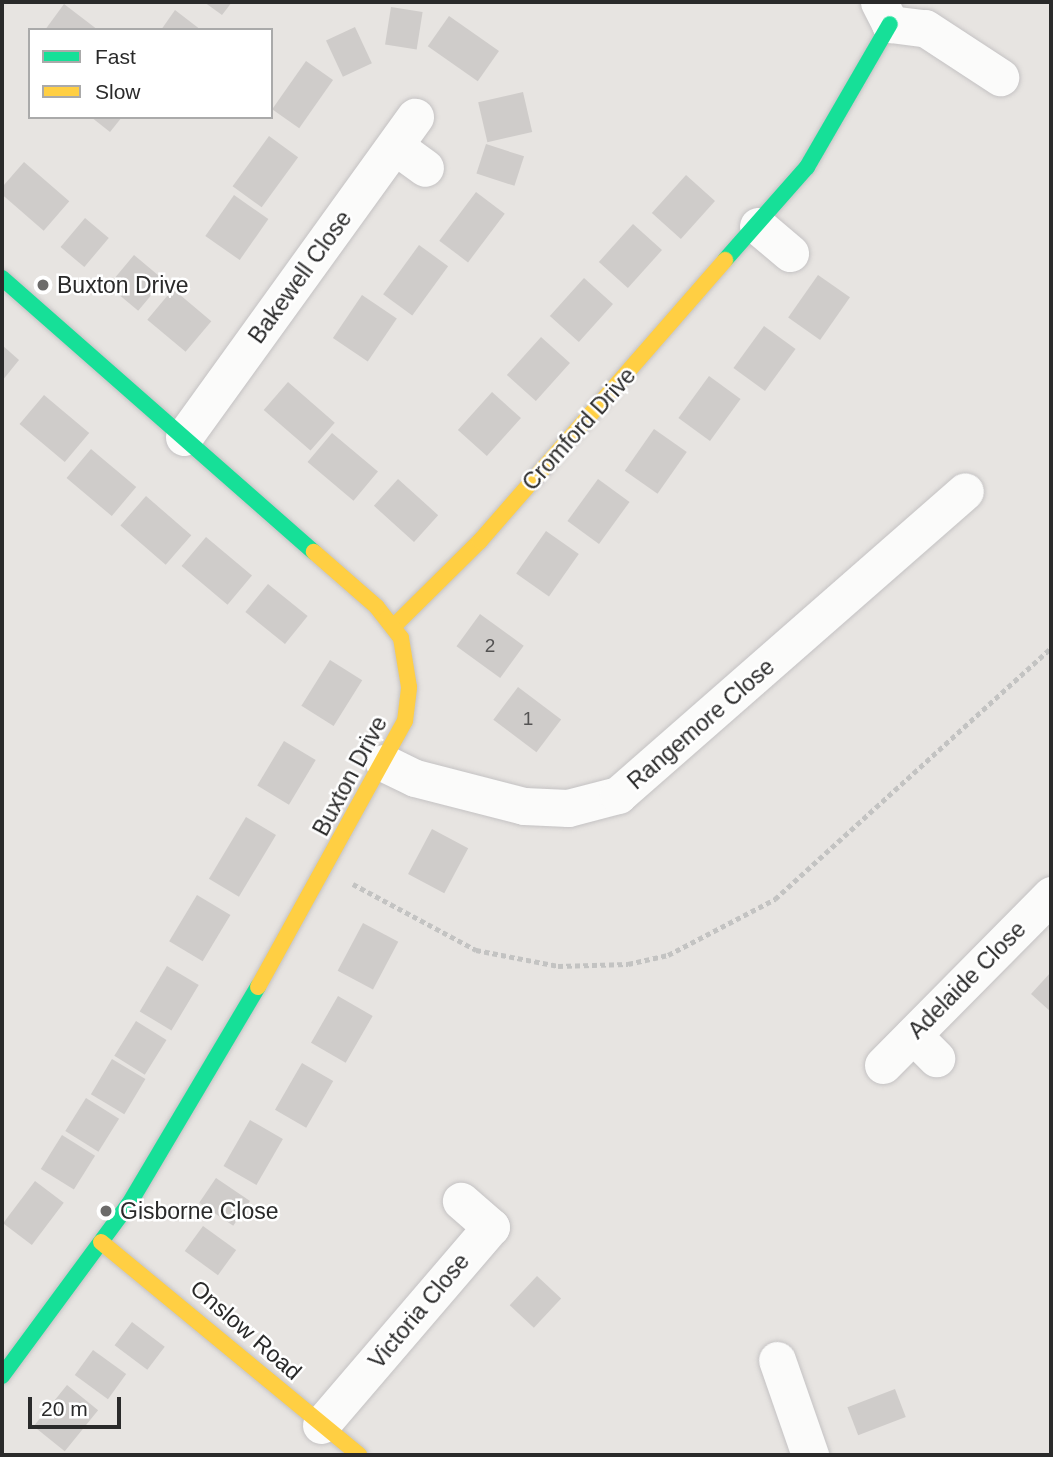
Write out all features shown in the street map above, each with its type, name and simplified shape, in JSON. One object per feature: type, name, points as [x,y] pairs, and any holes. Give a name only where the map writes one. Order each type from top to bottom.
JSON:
[{"type":"street","name":"Cromford Drive","points":[[394,626],[480,541],[807,167],[885,13],[925,28],[1000,77]]},
{"type":"street","name":"Bakewell Close","points":[[184,437],[415,117]]},
{"type":"street","points":[[395,146],[425,168]]},
{"type":"street","points":[[758,226],[790,253]]},
{"type":"street","name":"Buxton Drive","points":[[2,278],[394,626],[407,656],[408,705],[384,763],[326,870],[177,1128],[101,1242],[2,1376]]},
{"type":"street","name":"Rangemore Close","points":[[384,763],[415,778],[524,806],[568,808],[618,795],[965,491]]},
{"type":"street","name":"Adelaide Close","points":[[883,1065],[925,1047],[1051,895]]},
{"type":"street","name":"Victoria Close","points":[[321,1425],[491,1227],[461,1201]]},
{"type":"street","name":"Onslow Road","points":[[101,1242],[359,1455]]},
{"type":"street","points":[[795,1377],[810,1455]]},
{"type":"path","points":[[326,870],[476,950],[597,967],[654,958],[702,941],[775,899],[1051,648]]},
{"type":"building","points":[[204,2],[232,2],[222,15]]},
{"type":"building","points":[[64,4],[95,28],[46,28]]},
{"type":"building","points":[[391,7],[423,12],[417,50],[385,45]]},
{"type":"building","points":[[175,10],[198,28],[162,28]]},
{"type":"building","points":[[449,16],[499,51],[478,81],[428,46]]},
{"type":"building","points":[[355,27],[372,63],[343,77],[326,41]]},
{"type":"building","points":[[306,61],[333,80],[299,128],[273,108]]},
{"type":"building","points":[[523,92],[532,132],[487,142],[478,102]]},
{"type":"building","points":[[94,119],[120,119],[110,132]]},
{"type":"building","points":[[269,136],[298,157],[262,207],[233,186]]},
{"type":"building","points":[[486,144],[524,156],[514,186],[476,173]]},
{"type":"building","points":[[24,162],[69,201],[44,231],[2,195],[2,187]]},
{"type":"building","points":[[686,175],[715,201],[681,239],[652,213]]},
{"type":"building","points":[[476,192],[505,214],[468,262],[439,241]]},
{"type":"building","points":[[234,195],[268,219],[240,260],[205,236]]},
{"type":"building","points":[[85,218],[109,238],[84,267],[61,247]]},
{"type":"building","points":[[633,224],[662,250],[628,288],[599,262]]},
{"type":"building","points":[[419,245],[448,266],[412,316],[383,294]]},
{"type":"building","points":[[134,255],[164,280],[138,311],[108,286]]},
{"type":"building","points":[[818,275],[850,297],[820,340],[788,318]]},
{"type":"building","points":[[584,278],[613,304],[579,342],[550,316]]},
{"type":"building","points":[[173,289],[211,321],[186,352],[147,320]]},
{"type":"building","points":[[362,295],[397,318],[368,362],[333,338]]},
{"type":"building","points":[[764,326],[796,349],[765,391],[733,368]]},
{"type":"building","points":[[541,337],[570,363],[536,401],[507,375]]},
{"type":"building","points":[[2,345],[19,360],[2,381]]},
{"type":"building","points":[[709,376],[741,399],[710,441],[678,418]]},
{"type":"building","points":[[288,382],[335,423],[311,451],[264,410]]},
{"type":"building","points":[[492,392],[521,418],[487,456],[458,430]]},
{"type":"building","points":[[44,395],[89,433],[65,462],[20,424]]},
{"type":"building","points":[[654,429],[687,452],[658,494],[625,471]]},
{"type":"building","points":[[332,433],[378,472],[354,501],[308,462]]},
{"type":"building","points":[[91,449],[136,487],[112,516],[67,478]]},
{"type":"building","points":[[398,479],[438,515],[414,542],[374,506]]},
{"type":"building","points":[[598,479],[630,502],[599,544],[567,521]]},
{"type":"building","points":[[146,496],[191,535],[166,565],[120,525]]},
{"type":"building","points":[[546,531],[579,554],[549,597],[516,574]]},
{"type":"building","points":[[206,537],[252,576],[228,605],[182,566]]},
{"type":"building","points":[[268,584],[308,616],[285,644],[245,612]]},
{"type":"building","points":[[480,614],[524,646],[500,678],[456,646]]},
{"type":"building","points":[[330,660],[362,680],[334,726],[301,706]]},
{"type":"building","points":[[518,687],[561,719],[536,752],[493,720]]},
{"type":"building","points":[[284,741],[316,760],[289,805],[257,786]]},
{"type":"building","points":[[246,817],[276,835],[239,897],[209,879]]},
{"type":"building","points":[[432,829],[468,848],[444,893],[408,874]]},
{"type":"building","points":[[197,895],[230,915],[203,961],[169,941]]},
{"type":"building","points":[[363,923],[398,942],[373,989],[338,971]]},
{"type":"building","points":[[167,966],[199,985],[171,1030],[140,1011]]},
{"type":"building","points":[[1051,972],[1051,1012],[1031,994]]},
{"type":"building","points":[[338,996],[373,1016],[346,1063],[311,1043]]},
{"type":"building","points":[[136,1021],[167,1040],[145,1075],[114,1056]]},
{"type":"building","points":[[112,1059],[145,1079],[124,1114],[91,1094]]},
{"type":"building","points":[[302,1063],[333,1081],[306,1128],[275,1110]]},
{"type":"building","points":[[86,1098],[119,1119],[98,1152],[65,1131]]},
{"type":"building","points":[[250,1120],[283,1139],[256,1185],[224,1166]]},
{"type":"building","points":[[62,1135],[95,1156],[74,1190],[41,1169]]},
{"type":"building","points":[[216,1178],[250,1201],[233,1226],[199,1203]]},
{"type":"building","points":[[35,1181],[64,1203],[32,1245],[3,1223]]},
{"type":"building","points":[[203,1226],[236,1250],[218,1275],[185,1251]]},
{"type":"building","points":[[537,1276],[561,1299],[534,1328],[510,1305]]},
{"type":"building","points":[[132,1322],[165,1347],[147,1370],[115,1345]]},
{"type":"building","points":[[93,1350],[126,1374],[108,1399],[75,1375]]},
{"type":"building","points":[[67,1385],[98,1410],[65,1451],[34,1426]]},
{"type":"building","points":[[895,1389],[906,1417],[858,1435],[847,1407]]},
{"type":"traffic: fast","points":[[725,260],[807,167],[890,24]]},
{"type":"traffic: fast","points":[[2,278],[314,552]]},
{"type":"traffic: fast","points":[[2,1376],[129,1204],[258,987]]},
{"type":"traffic: slow","points":[[394,626],[480,541],[725,260]]},
{"type":"traffic: slow","points":[[258,987],[405,721],[409,687],[401,638],[377,607],[314,552]]},
{"type":"traffic: slow","points":[[101,1242],[359,1455]]},
{"type":"place","name":"Buxton Drive","points":[[43,285]]},
{"type":"place","name":"Gisborne Close","points":[[106,1211]]}]
